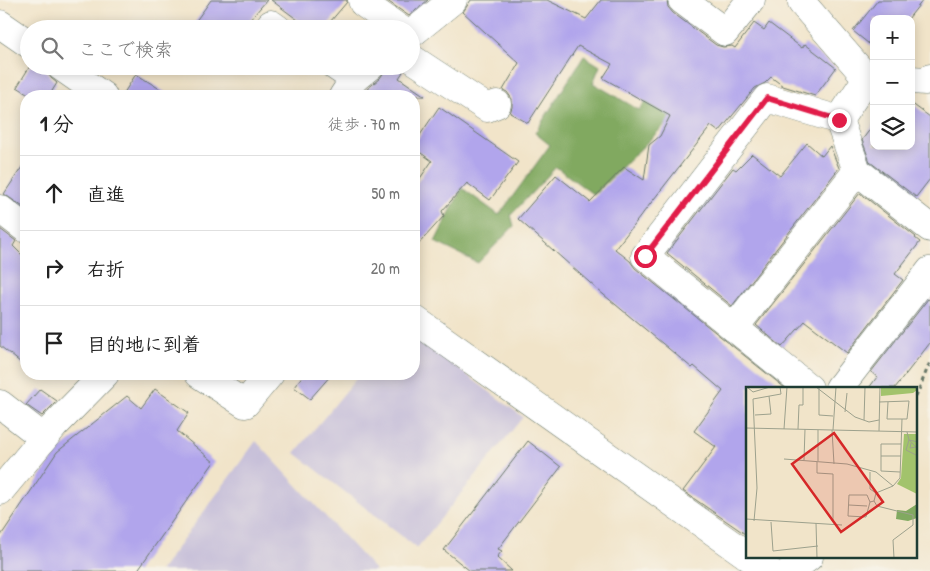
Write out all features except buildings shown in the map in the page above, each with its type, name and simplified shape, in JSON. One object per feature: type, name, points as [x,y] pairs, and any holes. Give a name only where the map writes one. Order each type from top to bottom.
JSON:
[{"type":"street","points":[[362,0],[363,3],[387,20]]},
{"type":"street","points":[[420,27],[453,0]]},
{"type":"street","points":[[682,0],[725,32],[751,0]]},
{"type":"street","points":[[797,1],[870,78],[839,120]]},
{"type":"street","points":[[0,24],[20,38]]},
{"type":"street","points":[[420,64],[487,108],[497,104]]},
{"type":"street","points":[[73,75],[94,90]]},
{"type":"street","points":[[915,80],[926,81],[930,78]]},
{"type":"street","points":[[808,387],[645,256],[767,98],[839,120]]},
{"type":"street","points":[[839,120],[857,171],[930,228]]},
{"type":"street","points":[[734,328],[857,171]]},
{"type":"street","points":[[0,209],[20,224]]},
{"type":"street","points":[[840,387],[930,271]]},
{"type":"street","points":[[420,323],[746,556]]},
{"type":"street","points":[[0,491],[54,426],[99,380]]},
{"type":"street","points":[[208,380],[246,404],[265,380]]},
{"type":"street","points":[[0,404],[44,438]]},
{"type":"street","points":[[749,558],[768,571]]},
{"type":"street","points":[[790,571],[808,558]]},
{"type":"path","points":[[918,392],[930,362]]},
{"type":"shaded area","points":[[420,340],[523,417],[417,548],[295,453],[355,380],[420,380]]},
{"type":"shaded area","points":[[256,441],[376,571],[160,571]]},
{"type":"green space","points":[[584,56],[600,66],[593,83],[639,110],[668,73],[704,86],[594,195],[556,167],[511,215],[514,226],[478,263],[435,242],[462,188],[499,215],[550,145],[535,133]]},
{"type":"route","points":[[645,256],[767,98],[839,120]]}]
